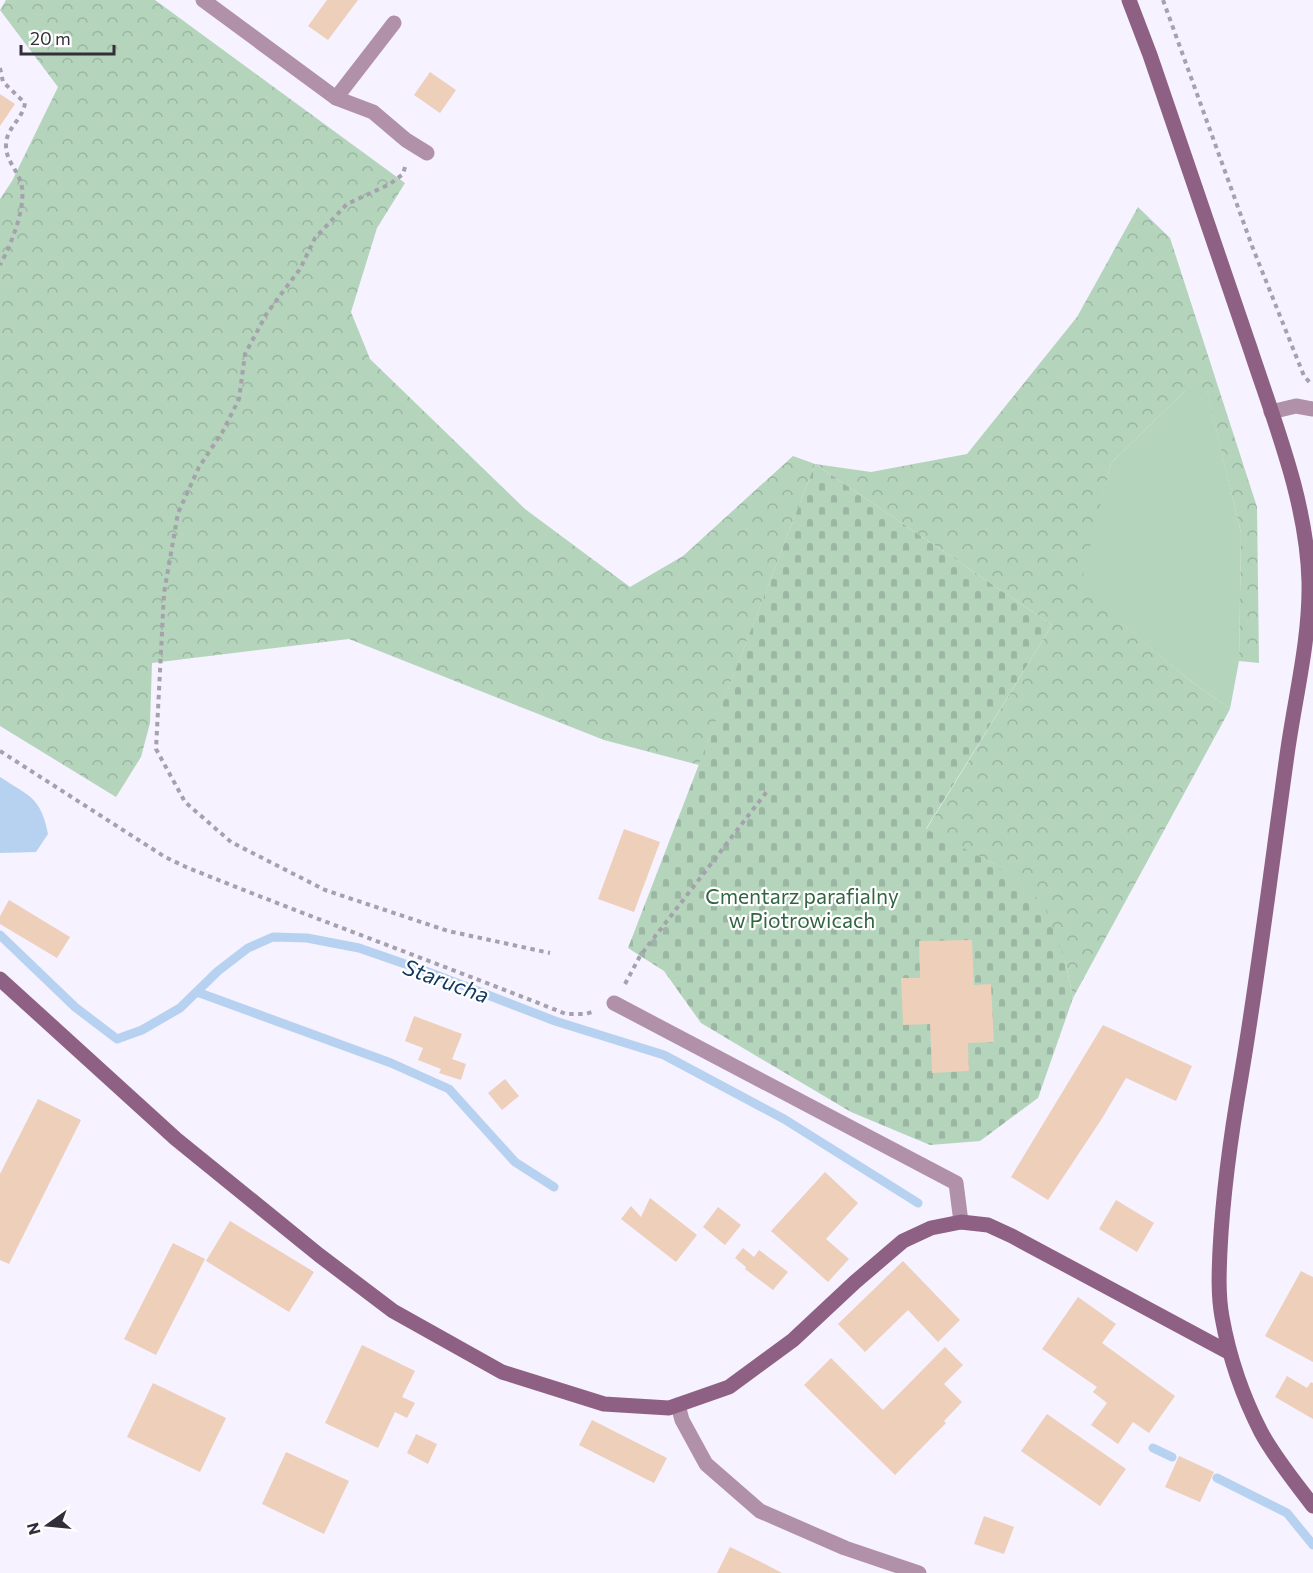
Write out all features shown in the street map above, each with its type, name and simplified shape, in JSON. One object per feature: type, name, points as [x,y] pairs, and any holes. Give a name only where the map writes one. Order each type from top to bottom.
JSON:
[{"type":"main road","points":[[1129,0],[1150,55],[1286,458],[1302,519],[1306,547],[1308,604],[1306,636],[1250,1023],[1229,1149],[1223,1200],[1219,1286],[1221,1316],[1230,1353],[1262,1433],[1313,1506]]},
{"type":"main road","points":[[0,979],[176,1139],[319,1255],[393,1311],[502,1372],[604,1404],[669,1408],[729,1387],[793,1340],[903,1241],[931,1228],[961,1222],[988,1225],[1012,1236],[1230,1353]]},
{"type":"street","points":[[203,0],[336,98],[373,112],[406,140],[427,153]]},
{"type":"street","points":[[336,98],[394,23]]},
{"type":"street","points":[[1271,412],[1296,406],[1313,409]]},
{"type":"street","points":[[614,1003],[956,1183],[961,1222]]},
{"type":"street","points":[[678,1405],[682,1420],[706,1464],[760,1510],[845,1548],[919,1573]]},
{"type":"path","points":[[1163,0],[1252,246],[1304,376],[1313,387]]},
{"type":"path","points":[[0,68],[3,82],[25,103],[24,112],[10,130],[6,144],[9,161],[21,181],[22,203],[10,247],[0,265]]},
{"type":"path","points":[[406,140],[403,174],[390,184],[347,204],[315,238],[300,269],[267,313],[245,354],[239,399],[223,431],[199,467],[178,513],[164,592],[156,749],[185,802],[231,842],[325,890],[448,931],[550,953]]},
{"type":"path","points":[[0,751],[186,867],[566,1014],[586,1014],[614,1003],[640,956],[768,790]]},
{"type":"green space","points":[[6,0],[155,0],[405,183],[377,228],[351,312],[370,359],[525,509],[630,587],[683,556],[793,456],[815,464],[699,765],[604,740],[349,639],[152,663],[150,723],[141,757],[116,797],[0,726],[0,199],[12,181],[58,87],[0,10]]},
{"type":"green space","points":[[1138,207],[1170,238],[1257,507],[1259,663],[1239,661],[1241,533],[1207,391],[1185,391],[1111,463],[1080,588],[1184,676],[1230,709],[1073,998],[1065,960],[994,864],[926,830],[1052,625],[815,464],[871,472],[967,454],[1077,317]]},
{"type":"green space","points":[[1207,390],[1241,533],[1239,661],[1230,709],[1184,676],[1079,588],[1111,463],[1185,391]]},
{"type":"green space","name":"Cmentarz parafialny w Piotrowicach","points":[[815,464],[1052,625],[926,829],[994,864],[1043,903],[1065,960],[1073,998],[1038,1098],[980,1141],[930,1145],[851,1112],[701,1023],[664,971],[628,948]]},
{"type":"water","points":[[0,777],[32,799],[42,812],[48,834],[36,852],[0,853]]},
{"type":"building","points":[[327,0],[358,0],[328,40],[308,26]]},
{"type":"building","points":[[430,72],[456,90],[440,113],[414,95]]},
{"type":"building","points":[[0,94],[15,104],[0,126]]},
{"type":"building","points":[[624,829],[660,842],[634,912],[598,899]]},
{"type":"building","points":[[9,900],[70,937],[57,958],[0,924],[0,916]]},
{"type":"building","points":[[972,940],[974,985],[991,984],[994,1042],[968,1043],[969,1071],[932,1073],[930,1024],[903,1025],[901,978],[920,978],[919,941]]},
{"type":"building","points":[[414,1016],[462,1034],[452,1059],[466,1064],[461,1080],[439,1073],[441,1069],[418,1060],[423,1048],[405,1041]]},
{"type":"building","points":[[1103,1025],[1192,1066],[1176,1101],[1126,1078],[1048,1200],[1011,1177]]},
{"type":"building","points":[[505,1079],[519,1096],[502,1110],[488,1093]]},
{"type":"building","points":[[38,1099],[81,1120],[9,1264],[0,1260],[0,1174]]},
{"type":"building","points":[[825,1172],[858,1203],[826,1239],[849,1259],[828,1282],[771,1231]]},
{"type":"building","points":[[650,1198],[697,1235],[676,1262],[621,1219],[631,1206],[641,1217]]},
{"type":"building","points":[[1116,1200],[1154,1223],[1137,1252],[1099,1229]]},
{"type":"building","points":[[718,1207],[741,1225],[725,1245],[703,1227]]},
{"type":"building","points":[[230,1221],[314,1272],[289,1312],[206,1261]]},
{"type":"building","points":[[173,1243],[205,1259],[156,1355],[124,1339]]},
{"type":"building","points":[[743,1248],[754,1257],[759,1250],[788,1272],[773,1290],[745,1269],[746,1267],[735,1258]]},
{"type":"building","points":[[903,1261],[960,1320],[938,1342],[908,1310],[865,1352],[838,1324]]},
{"type":"building","points":[[1301,1271],[1313,1277],[1313,1362],[1265,1336]]},
{"type":"building","points":[[1078,1297],[1116,1324],[1102,1343],[1175,1396],[1149,1433],[1133,1422],[1118,1444],[1091,1425],[1107,1403],[1093,1392],[1097,1387],[1042,1349]]},
{"type":"building","points":[[362,1345],[415,1371],[402,1397],[415,1403],[407,1418],[395,1412],[378,1448],[325,1423]]},
{"type":"building","points":[[945,1347],[963,1365],[944,1384],[962,1402],[944,1421],[946,1423],[895,1475],[804,1385],[831,1358],[883,1410]]},
{"type":"building","points":[[1287,1376],[1307,1388],[1311,1382],[1313,1383],[1313,1419],[1275,1397]]},
{"type":"building","points":[[153,1383],[226,1418],[200,1472],[127,1437]]},
{"type":"building","points":[[1047,1414],[1126,1469],[1100,1506],[1021,1451]]},
{"type":"building","points":[[592,1420],[667,1458],[654,1483],[579,1445]]},
{"type":"building","points":[[416,1434],[437,1444],[428,1464],[407,1453]]},
{"type":"building","points":[[286,1452],[349,1481],[324,1534],[262,1504]]},
{"type":"building","points":[[1179,1456],[1214,1472],[1200,1502],[1165,1487]]},
{"type":"building","points":[[984,1516],[1014,1527],[1004,1554],[974,1544]]},
{"type":"building","points":[[730,1547],[761,1562],[782,1573],[717,1573]]},
{"type":"waterway","name":"Starucha","points":[[0,935],[75,1007],[117,1039],[142,1030],[180,1008],[218,971],[248,948],[273,937],[307,938],[359,948],[555,1021],[664,1055],[784,1119],[918,1203]]},
{"type":"waterway","points":[[197,992],[391,1063],[449,1089],[515,1162],[554,1187]]},
{"type":"waterway","name":"Starucha","points":[[1153,1448],[1172,1457]]},
{"type":"waterway","name":"Starucha","points":[[1217,1478],[1287,1513],[1313,1545]]}]
